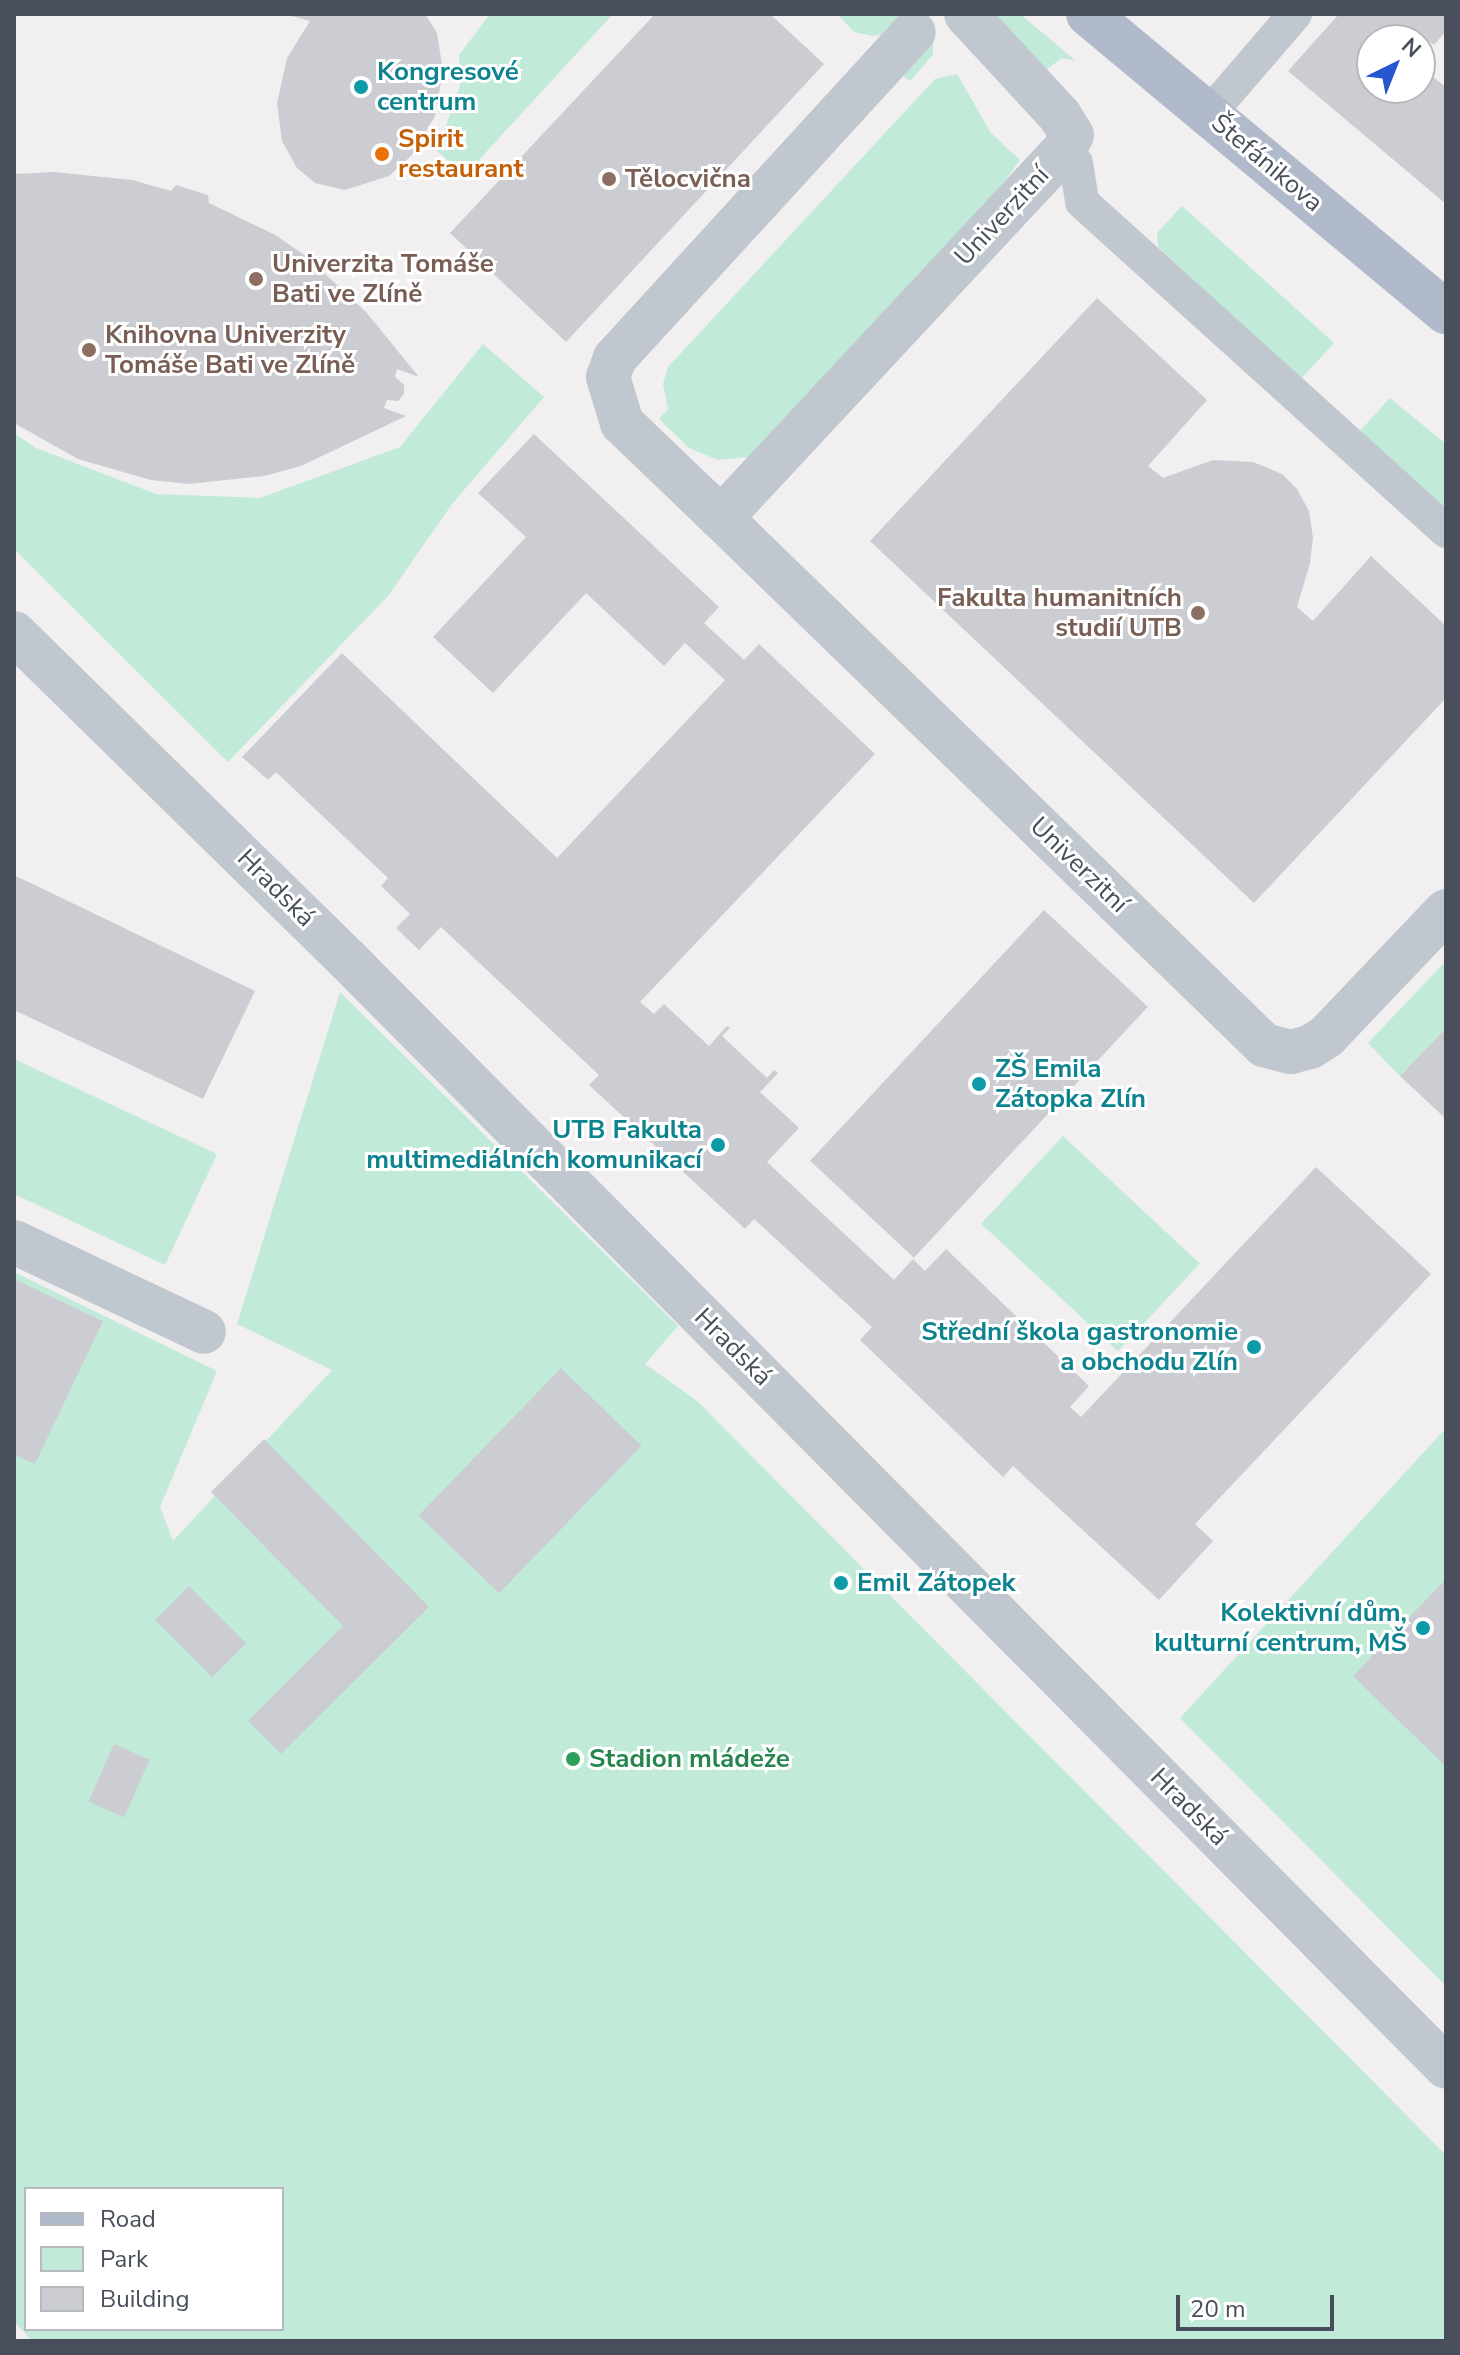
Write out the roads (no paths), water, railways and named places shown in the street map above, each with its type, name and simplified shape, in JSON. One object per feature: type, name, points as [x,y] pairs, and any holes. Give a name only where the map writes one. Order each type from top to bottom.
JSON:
[{"type":"main road","name":"Štefánikova","points":[[1088,14],[1446,312]]},
{"type":"street","name":"Univerzitní","points":[[721,518],[1064,150],[1072,135],[1060,116],[966,14]]},
{"type":"street","points":[[1209,114],[1295,14]]},
{"type":"street","name":"Univerzitní","points":[[914,32],[615,358],[608,377],[622,423],[1264,1045],[1291,1052],[1310,1047],[1326,1037],[1446,911]]},
{"type":"street","points":[[1076,163],[1082,202],[1446,531]]},
{"type":"street","name":"Hradská","points":[[14,633],[370,982],[1446,2067]]},
{"type":"street","points":[[14,1242],[204,1332]]},
{"type":"place","name":"Kongresové centrum","points":[[361,87]]},
{"type":"place","name":"Spirit restaurant","points":[[382,154]]},
{"type":"place","name":"Tělocvična","points":[[609,179]]},
{"type":"place","name":"Univerzita Tomáše Bati ve Zlíně","points":[[256,279]]},
{"type":"place","name":"Knihovna Univerzity Tomáše Bati ve Zlíně","points":[[89,350]]},
{"type":"place","name":"Fakulta humanitních studií UTB","points":[[1198,613]]},
{"type":"place","name":"ZŠ Emila Zátopka Zlín","points":[[979,1084]]},
{"type":"place","name":"UTB Fakulta multimediálních komunikací","points":[[718,1145]]},
{"type":"place","name":"Střední škola gastronomie a obchodu Zlín","points":[[1254,1347]]},
{"type":"place","name":"Emil Zátopek","points":[[841,1583]]},
{"type":"place","name":"Kolektivní dům, kulturní centrum, MŠ","points":[[1423,1628]]},
{"type":"place","name":"Stadion mládeže","points":[[573,1759]]}]
